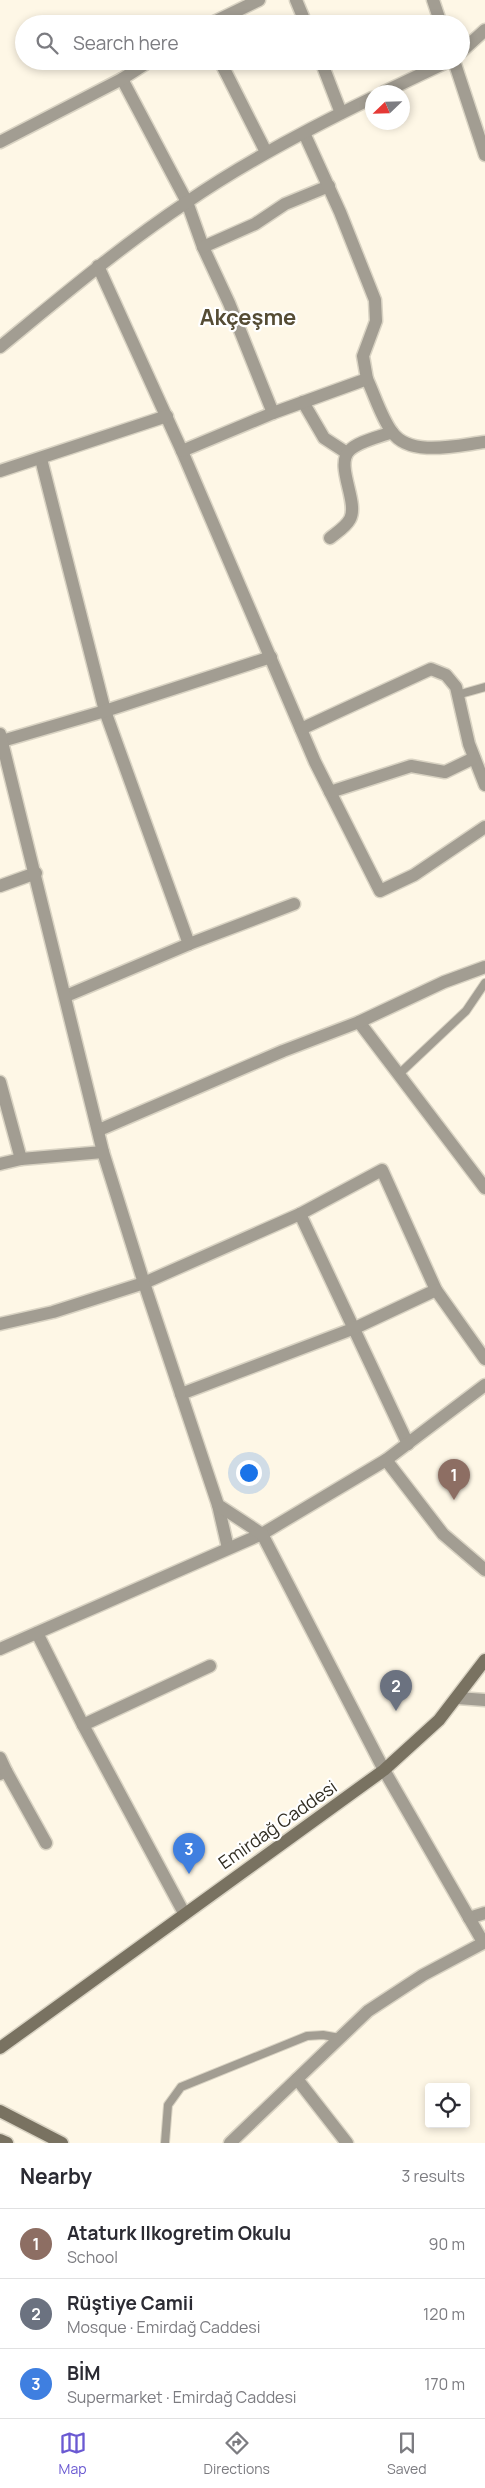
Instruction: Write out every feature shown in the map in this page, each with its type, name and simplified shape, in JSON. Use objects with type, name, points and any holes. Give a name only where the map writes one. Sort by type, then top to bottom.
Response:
[{"type":"main road","name":"Emirdağ Caddesi","points":[[22,2032],[384,1770],[439,1720],[458,1698],[485,1660]]},
{"type":"main road","points":[[0,2042],[22,2032]]},
{"type":"main road","points":[[0,2048],[22,2032]]},
{"type":"main road","points":[[0,2111],[62,2143]]},
{"type":"main road","points":[[0,2140],[7,2143]]},
{"type":"street","points":[[228,15],[259,0]]},
{"type":"street","points":[[296,0],[302,15]]},
{"type":"street","points":[[433,0],[438,15]]},
{"type":"street","points":[[470,44],[485,30]]},
{"type":"street","points":[[0,142],[122,80],[137,70]]},
{"type":"street","points":[[225,70],[266,152]]},
{"type":"street","points":[[324,70],[341,114]]},
{"type":"street","points":[[399,85],[430,70]]},
{"type":"street","points":[[457,70],[485,155]]},
{"type":"street","points":[[122,80],[187,202],[203,247],[229,303],[273,413]]},
{"type":"street","points":[[0,347],[98,266],[187,202],[266,152],[365,102]]},
{"type":"street","points":[[304,133],[329,186],[375,300],[376,321],[363,356],[367,379],[392,432],[400,440],[419,447],[485,442]]},
{"type":"street","points":[[203,247],[255,224],[284,204],[329,186]]},
{"type":"street","points":[[98,266],[167,416],[301,729],[330,792],[380,891],[414,875],[485,827]]},
{"type":"street","points":[[182,451],[273,413],[367,379]]},
{"type":"street","points":[[303,402],[324,438],[347,453]]},
{"type":"street","points":[[0,471],[167,416]]},
{"type":"street","points":[[330,538],[349,521],[352,513],[345,464],[347,453],[353,447],[392,432]]},
{"type":"street","points":[[41,459],[105,711],[189,944]]},
{"type":"street","points":[[228,1548],[218,1505],[144,1283],[103,1152],[36,873],[1,738],[105,711],[271,657]]},
{"type":"street","points":[[301,729],[431,669],[446,675],[452,680],[474,758],[485,785]]},
{"type":"street","points":[[330,792],[411,766],[445,772],[474,758]]},
{"type":"street","points":[[0,886],[36,873]]},
{"type":"street","points":[[66,996],[189,944],[294,904]]},
{"type":"street","points":[[99,1130],[283,1051],[359,1022],[444,982],[485,967]]},
{"type":"street","points":[[359,1022],[485,1188]]},
{"type":"street","points":[[0,1082],[22,1159]]},
{"type":"street","points":[[0,1164],[22,1159],[103,1152]]},
{"type":"street","points":[[0,1324],[53,1312],[144,1283],[300,1214],[382,1170],[436,1290],[485,1359]]},
{"type":"street","points":[[300,1214],[408,1444]]},
{"type":"street","points":[[181,1394],[355,1328],[436,1290]]},
{"type":"street","points":[[0,1649],[262,1534],[386,1460],[485,1385]]},
{"type":"street","points":[[386,1460],[443,1534],[485,1570]]},
{"type":"street","points":[[218,1505],[262,1534],[384,1770],[484,1942],[423,1975],[376,2006],[230,2143]]},
{"type":"street","points":[[37,1633],[83,1725],[184,1913]]},
{"type":"street","points":[[83,1725],[210,1666]]},
{"type":"street","points":[[458,1698],[485,1700]]},
{"type":"street","points":[[0,1758],[3,1772],[46,1843]]},
{"type":"street","points":[[469,1918],[485,1914]]},
{"type":"street","points":[[297,2079],[346,2143]]},
{"type":"lane","points":[[457,695],[485,687]]},
{"type":"lane","points":[[398,1075],[466,1011],[479,996],[485,983]]},
{"type":"lane","points":[[165,2143],[168,2105],[181,2087],[307,2036],[323,2035],[340,2038]]},
{"type":"place","name":"Ataturk Ilkogretim Okulu","points":[[454,1500]]},
{"type":"place","name":"Rüştiye Camii","points":[[396,1711]]},
{"type":"place","name":"BİM","points":[[189,1874]]},
{"type":"district","name":"Akçeşme","points":[[248,317]]}]
